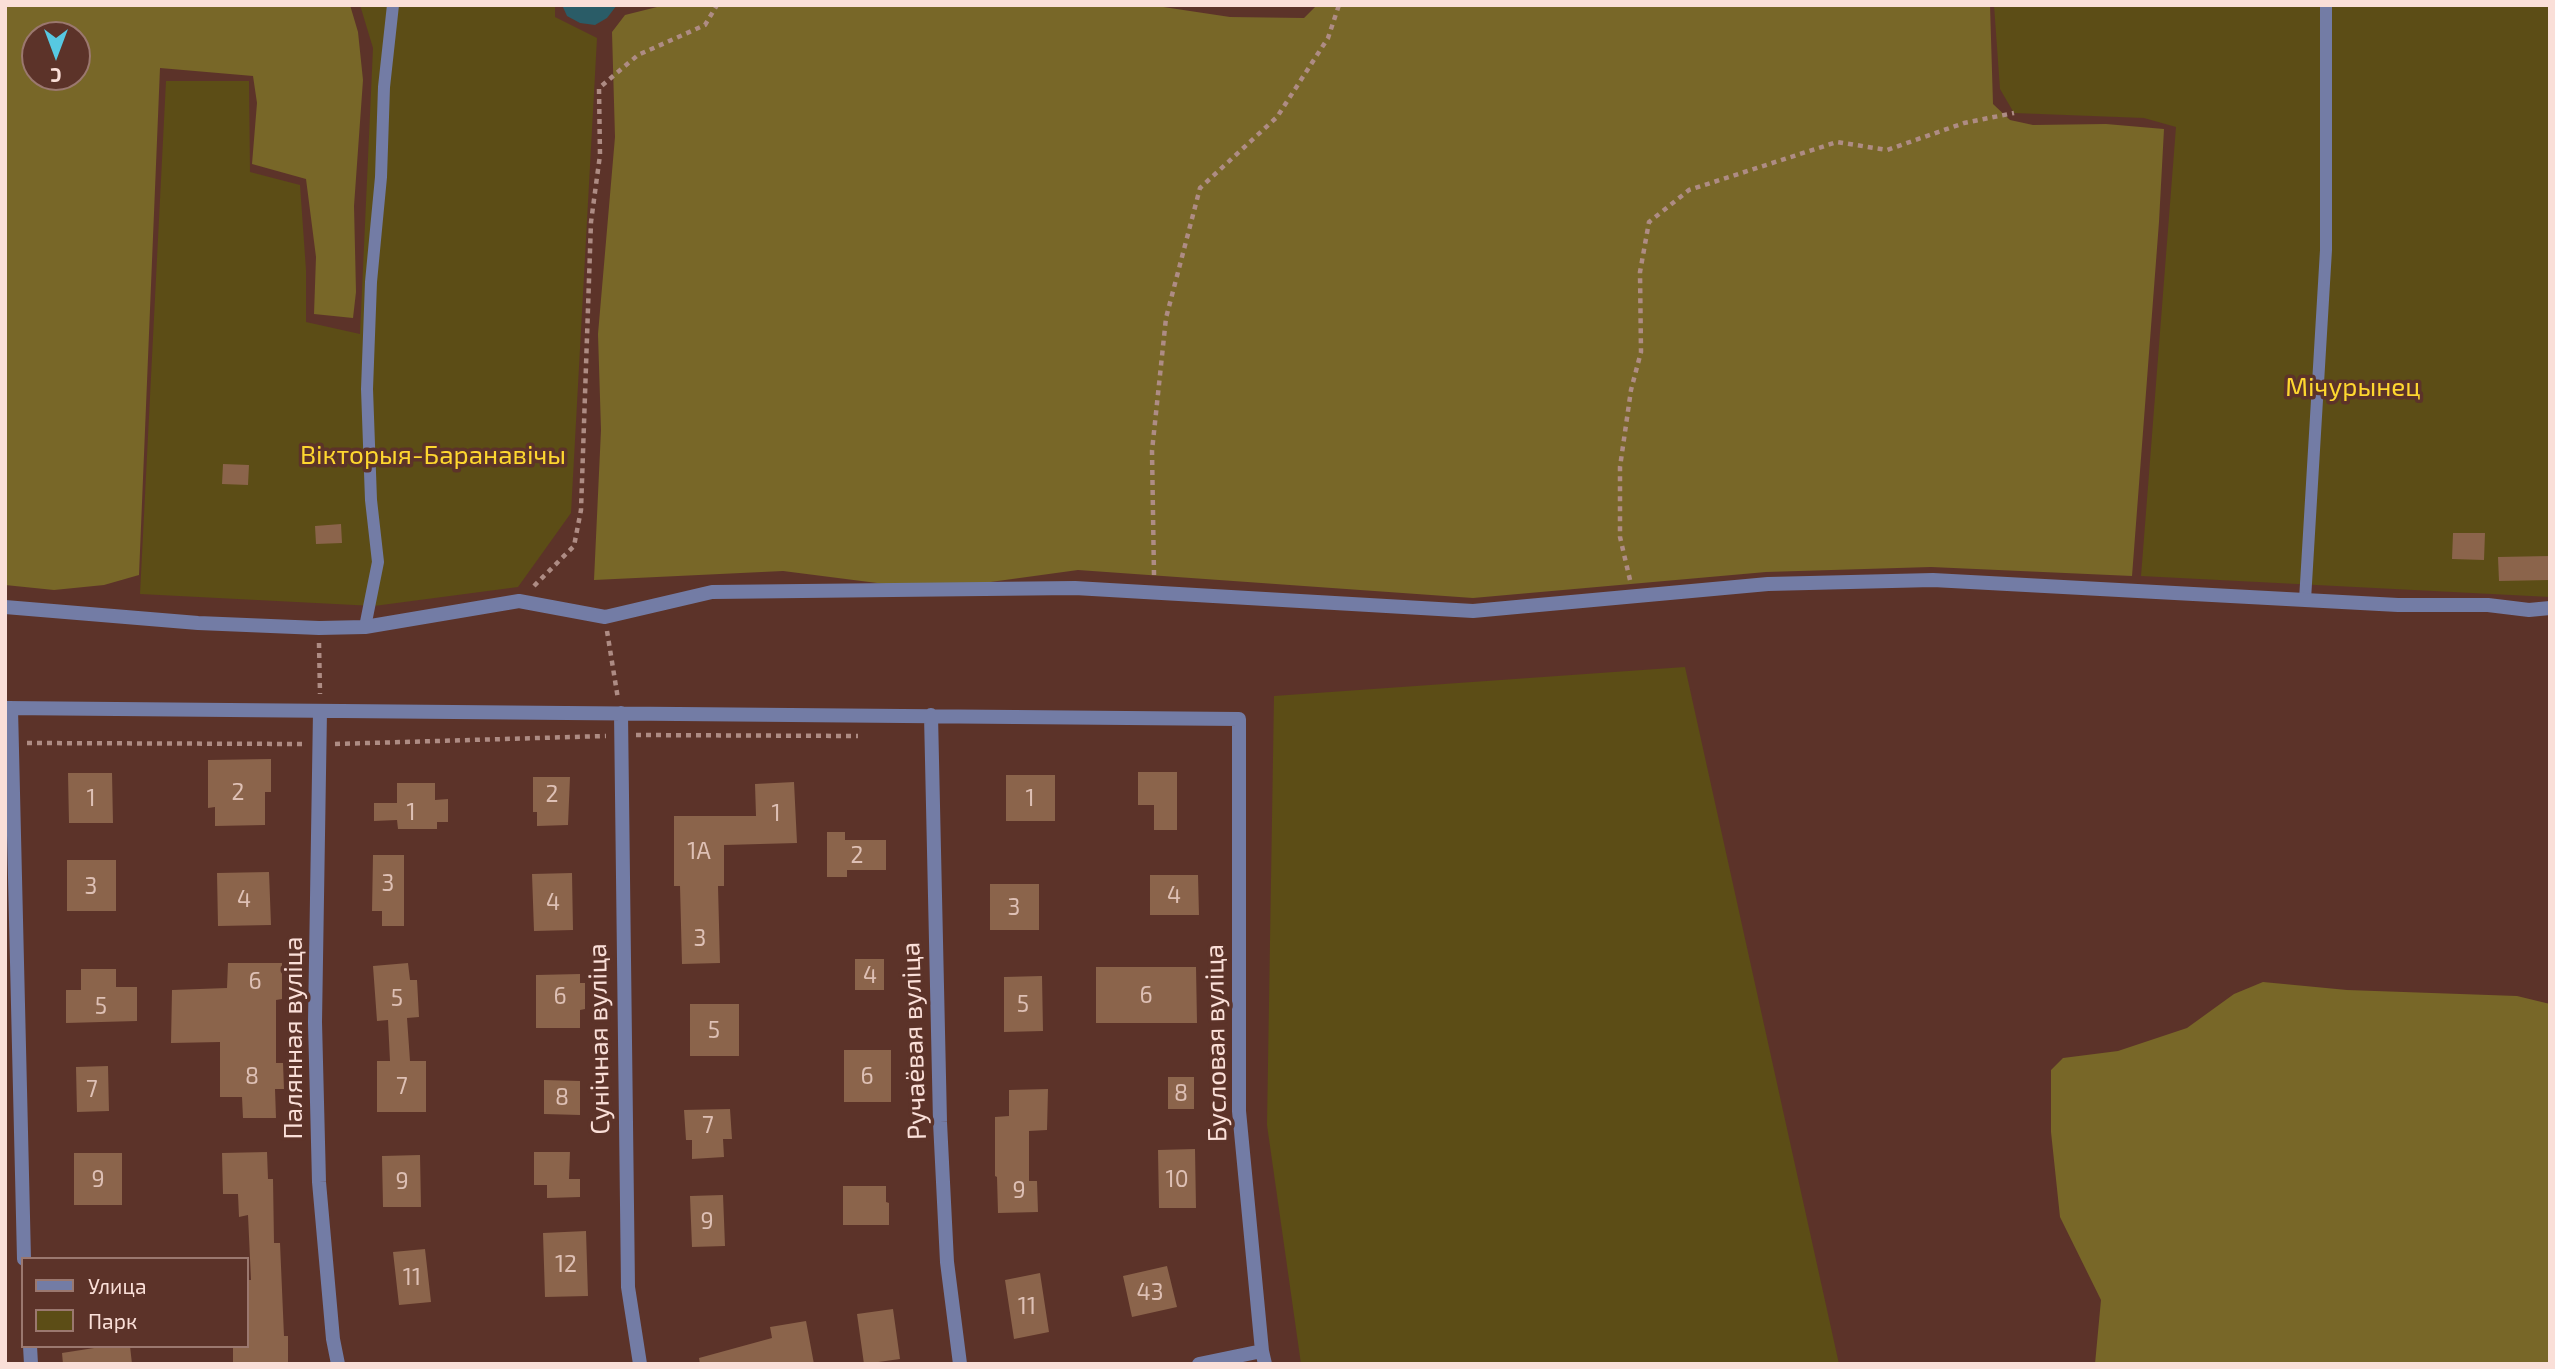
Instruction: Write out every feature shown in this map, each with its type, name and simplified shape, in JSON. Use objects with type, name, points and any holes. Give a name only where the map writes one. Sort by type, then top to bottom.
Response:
[{"type":"street","points":[[5,607],[198,623],[319,628],[365,627],[519,601],[605,617],[712,592],[1075,588],[1474,611],[1768,584],[1933,580],[2398,605],[2488,605],[2529,611],[2550,608]]},
{"type":"street","points":[[24,1257],[12,743],[8,708],[931,715]]},
{"type":"street","name":"Палянная вуліца","points":[[320,711],[315,1022],[319,1182],[333,1339],[338,1364]]},
{"type":"street","name":"Сунічная вуліца","points":[[621,713],[628,1287],[640,1364]]},
{"type":"street","name":"Бусловая вуліца","points":[[931,715],[1239,719],[1239,1111],[1263,1357]]},
{"type":"street","name":"Ручаёвая вуліца","points":[[931,715],[940,1122],[947,1262],[960,1364]]},
{"type":"street","points":[[1199,1364],[1263,1357]]},
{"type":"lane","points":[[365,627],[378,562],[371,500],[367,389],[384,88],[393,5]]},
{"type":"lane","points":[[2305,600],[2326,250],[2326,5]]},
{"type":"path","points":[[519,601],[574,546],[581,510],[591,222],[600,155],[598,88],[638,55],[705,25],[717,5]]},
{"type":"path","points":[[1155,592],[1152,451],[1164,331],[1200,188],[1277,117],[1328,38],[1339,5]]},
{"type":"path","points":[[1634,598],[1620,537],[1620,467],[1631,390],[1641,352],[1640,272],[1649,222],[1689,190],[1837,142],[1887,150],[1964,123],[2014,113]]},
{"type":"path","points":[[605,617],[621,713]]},
{"type":"path","points":[[319,628],[320,711]]},
{"type":"path","points":[[12,743],[320,744],[621,735],[864,736]]},
{"type":"green space","name":"Вікторыя-Баранавічы","points":[[360,5],[555,5],[555,17],[597,38],[571,513],[518,587],[374,606],[140,594],[166,81],[249,81],[250,172],[300,185],[306,270],[306,322],[360,334],[373,48]]},
{"type":"green space","name":"Мічурынец","points":[[1994,5],[2550,5],[2550,597],[2141,576],[2176,127],[2144,118],[2014,113],[2000,89]]},
{"type":"green space","points":[[1685,667],[1839,1364],[1301,1364],[1267,1125],[1274,696]]},
{"type":"shaded area","points":[[5,5],[350,5],[358,32],[363,80],[354,206],[356,292],[353,318],[314,314],[316,257],[306,179],[252,164],[257,103],[253,76],[160,68],[139,575],[104,585],[54,590],[5,585]]},
{"type":"shaded area","points":[[665,5],[1150,5],[1230,17],[1304,18],[1317,5],[1990,5],[1993,104],[2010,120],[2033,125],[2106,124],[2164,129],[2132,576],[1931,567],[1766,572],[1473,598],[1078,570],[932,590],[783,571],[594,580],[601,430],[598,334],[615,137],[612,32],[625,15]]},
{"type":"shaded area","points":[[2263,982],[2347,990],[2517,996],[2550,1004],[2550,1364],[2095,1364],[2101,1300],[2060,1217],[2051,1132],[2051,1070],[2063,1058],[2118,1051],[2187,1028],[2234,994]]},
{"type":"water","points":[[562,5],[617,5],[607,18],[595,25],[580,23],[567,16]]},
{"type":"building","points":[[223,464],[249,465],[248,485],[222,484]]},
{"type":"building","points":[[341,524],[342,543],[316,544],[315,526]]},
{"type":"building","points":[[2453,533],[2485,533],[2484,560],[2452,559]]},
{"type":"building","points":[[2550,556],[2550,580],[2499,581],[2498,557]]},
{"type":"building","points":[[271,759],[271,792],[265,792],[265,825],[215,826],[215,807],[208,808],[208,760]]},
{"type":"building","points":[[1138,772],[1177,772],[1177,830],[1154,830],[1154,805],[1138,805]]},
{"type":"building","points":[[68,773],[112,773],[113,823],[69,823]]},
{"type":"building","points":[[1006,775],[1055,775],[1055,821],[1006,821]]},
{"type":"building","points":[[533,777],[570,777],[568,825],[537,826],[537,812],[533,812]]},
{"type":"building","points":[[794,782],[797,843],[724,845],[724,886],[718,886],[720,963],[682,964],[680,886],[674,886],[674,816],[756,816],[755,784]]},
{"type":"building","points":[[397,783],[435,783],[435,800],[448,799],[448,822],[437,822],[437,829],[398,829],[397,820],[374,821],[374,803],[397,803]]},
{"type":"building","points":[[827,832],[845,832],[845,840],[886,840],[886,870],[847,870],[847,877],[827,877]]},
{"type":"building","points":[[373,855],[404,855],[404,926],[382,926],[382,911],[372,911]]},
{"type":"building","points":[[67,860],[116,860],[116,911],[67,911]]},
{"type":"building","points":[[269,872],[271,925],[218,926],[217,873]]},
{"type":"building","points":[[572,873],[573,930],[534,931],[532,874]]},
{"type":"building","points":[[1150,875],[1198,875],[1199,915],[1150,915]]},
{"type":"building","points":[[990,884],[1039,884],[1039,930],[990,930]]},
{"type":"building","points":[[855,959],[884,959],[884,990],[855,990]]},
{"type":"building","points":[[228,963],[282,963],[282,999],[276,1000],[276,1063],[283,1063],[284,1089],[275,1089],[276,1118],[243,1118],[242,1097],[220,1097],[220,1042],[171,1043],[172,990],[227,988]]},
{"type":"building","points":[[408,963],[410,980],[417,980],[419,1017],[407,1018],[410,1061],[426,1061],[426,1112],[377,1112],[377,1061],[390,1061],[388,1020],[377,1021],[373,966]]},
{"type":"building","points":[[1096,967],[1196,967],[1197,1023],[1096,1023]]},
{"type":"building","points":[[81,969],[116,969],[116,987],[137,987],[137,1021],[66,1023],[66,990],[81,990]]},
{"type":"building","points":[[580,974],[580,983],[585,983],[585,1009],[580,1010],[580,1028],[536,1028],[536,975]]},
{"type":"building","points":[[1042,976],[1043,1031],[1004,1032],[1004,977]]},
{"type":"building","points":[[690,1004],[739,1004],[739,1056],[690,1056]]},
{"type":"building","points":[[844,1050],[891,1050],[891,1102],[844,1102]]},
{"type":"building","points":[[108,1066],[109,1111],[77,1112],[76,1067]]},
{"type":"building","points":[[1168,1077],[1194,1077],[1194,1109],[1168,1109]]},
{"type":"building","points":[[544,1080],[580,1081],[580,1115],[544,1114]]},
{"type":"building","points":[[1048,1089],[1047,1130],[1029,1131],[1029,1181],[1037,1181],[1038,1212],[998,1213],[995,1117],[1009,1116],[1009,1090]]},
{"type":"building","points":[[730,1109],[732,1139],[723,1139],[724,1157],[692,1159],[692,1140],[686,1140],[684,1110]]},
{"type":"building","points":[[1195,1149],[1196,1208],[1159,1208],[1158,1150]]},
{"type":"building","points":[[267,1152],[268,1179],[273,1179],[274,1243],[280,1243],[284,1336],[288,1336],[288,1364],[233,1364],[233,1348],[248,1348],[248,1280],[251,1280],[248,1215],[239,1217],[238,1194],[223,1194],[222,1153]]},
{"type":"building","points":[[534,1152],[570,1152],[569,1179],[580,1179],[580,1197],[547,1198],[547,1185],[534,1185]]},
{"type":"building","points":[[74,1153],[122,1153],[122,1205],[74,1205]]},
{"type":"building","points":[[420,1155],[421,1207],[383,1207],[382,1156]]},
{"type":"building","points":[[843,1186],[886,1186],[889,1225],[843,1225]]},
{"type":"building","points":[[723,1195],[725,1246],[692,1247],[690,1196]]},
{"type":"building","points":[[586,1231],[588,1296],[545,1297],[543,1233]]},
{"type":"building","points":[[425,1249],[431,1302],[399,1305],[393,1252]]},
{"type":"building","points":[[1167,1266],[1177,1307],[1132,1317],[1123,1276]]},
{"type":"building","points":[[1040,1273],[1049,1332],[1014,1339],[1005,1280]]},
{"type":"building","points":[[893,1309],[900,1359],[864,1364],[857,1314]]},
{"type":"building","points":[[806,1321],[814,1364],[700,1364],[699,1358],[772,1338],[770,1327]]},
{"type":"building","points":[[94,1348],[130,1348],[132,1364],[63,1364],[62,1353]]}]
